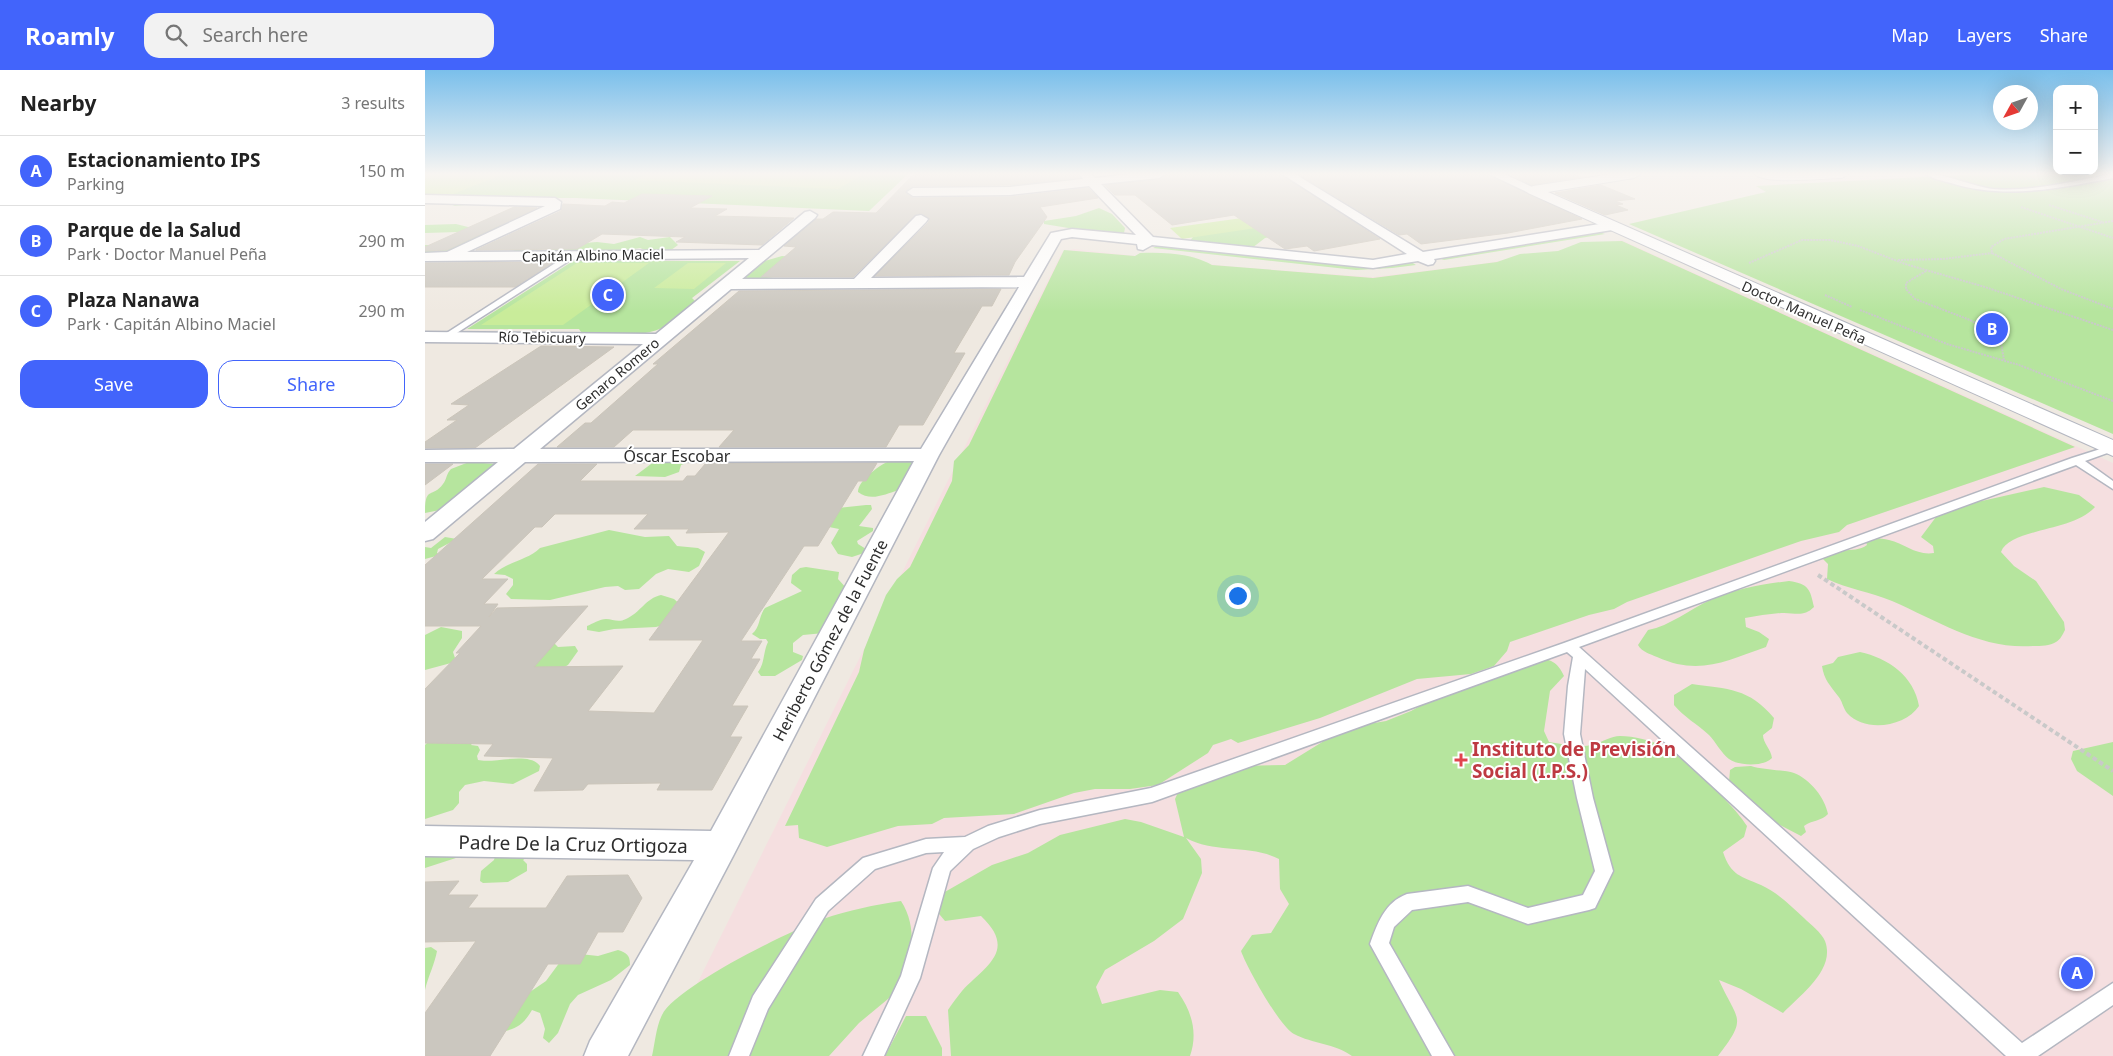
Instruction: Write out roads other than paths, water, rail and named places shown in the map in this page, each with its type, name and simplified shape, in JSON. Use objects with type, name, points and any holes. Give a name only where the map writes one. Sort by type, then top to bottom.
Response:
[{"type":"street","points":[[425,267],[525,220]]},
{"type":"street","name":"Genaro Romero","points":[[425,534],[803,220]]},
{"type":"street","points":[[858,283],[919,220]]},
{"type":"street","points":[[1129,220],[1149,241]]},
{"type":"street","points":[[1362,220],[1428,261]]},
{"type":"street","name":"Doctor Manuel Peña","points":[[1599,220],[2112,448]]},
{"type":"street","points":[[1059,237],[1137,251],[1347,272],[1377,272],[1428,261],[1621,230]]},
{"type":"street","points":[[1059,237],[1149,241],[1357,264],[1428,261]]},
{"type":"street","name":"Heriberto Gómez de la Fuente","points":[[605,1056],[721,846],[928,455],[1029,282],[1059,237]]},
{"type":"street","points":[[1137,251],[1149,241]]},
{"type":"street","name":"Capitán Albino Maciel","points":[[425,257],[762,254]]},
{"type":"street","points":[[727,284],[1029,282]]},
{"type":"street","name":"Río Tebicuary","points":[[425,337],[659,339]]},
{"type":"street","name":"Óscar Escobar","points":[[425,456],[928,455]]},
{"type":"street","name":"Padre De la Cruz Ortigoza","points":[[425,841],[721,846]]},
{"type":"lane","points":[[446,336],[574,255]]},
{"type":"lane","points":[[873,1056],[909,978],[942,868],[950,858],[967,844],[993,831],[1040,817],[1153,795],[1575,651],[1798,562],[2112,448]]},
{"type":"lane","points":[[2076,460],[2113,486]]},
{"type":"lane","points":[[1575,651],[2021,1056],[2113,993]]},
{"type":"lane","points":[[1444,1056],[1379,944],[1387,922],[1407,902],[1468,894],[1528,916],[1589,902],[1605,871],[1585,798],[1572,734],[1575,651]]},
{"type":"lane","points":[[739,1056],[760,1003],[822,905],[869,863],[926,846],[967,844]]},
{"type":"place","name":"Plaza Nanawa","points":[[608,295]]},
{"type":"place","name":"Parque de la Salud","points":[[1992,329]]},
{"type":"place","name":"Instituto de Previsión Social (I.P.S.)","points":[[1461,760]]},
{"type":"place","name":"Estacionamiento IPS","points":[[2077,973]]}]
